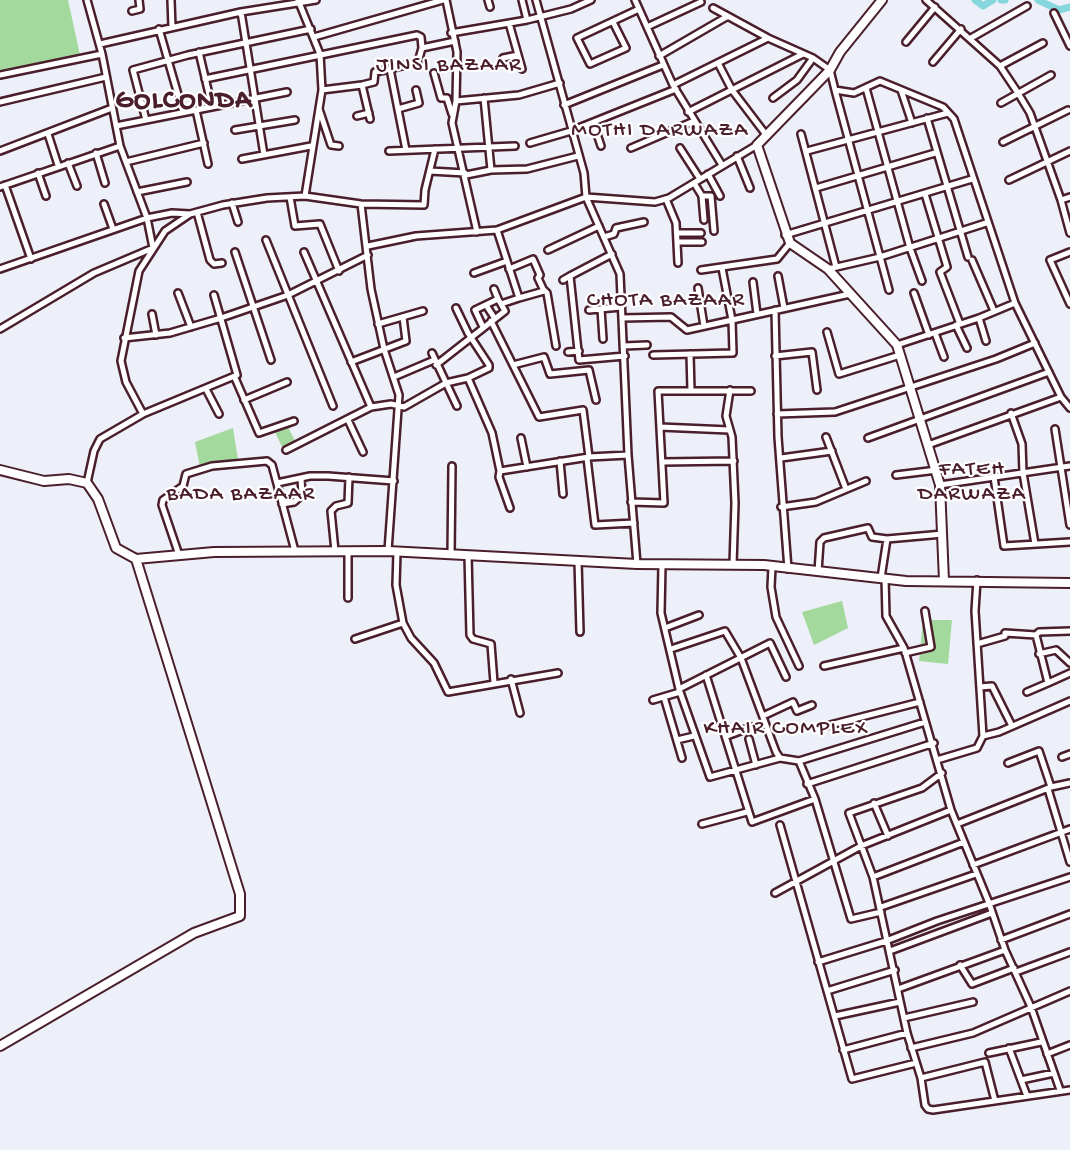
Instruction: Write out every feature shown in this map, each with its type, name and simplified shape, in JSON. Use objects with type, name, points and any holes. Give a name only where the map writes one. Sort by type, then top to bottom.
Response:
[{"type":"street","points":[[87,0],[102,54],[120,146],[147,218],[153,248]]},
{"type":"street","points":[[132,11],[140,9],[139,0]]},
{"type":"street","points":[[171,0],[172,27]]},
{"type":"street","points":[[99,44],[241,12],[316,0]]},
{"type":"street","points":[[314,37],[444,0],[451,33],[458,52],[456,101],[452,123],[477,232]]},
{"type":"street","points":[[488,0],[490,7]]},
{"type":"street","points":[[522,0],[527,20]]},
{"type":"street","points":[[536,0],[560,83],[586,197],[620,273],[628,455],[637,564]]},
{"type":"street","points":[[451,33],[527,20],[572,9],[591,0]]},
{"type":"street","points":[[368,246],[416,236],[497,230],[586,197],[655,202],[666,199],[757,145],[767,136],[830,70],[840,52],[882,0]]},
{"type":"street","points":[[926,0],[1000,66],[1018,93],[1047,161],[1070,233]]},
{"type":"street","points":[[299,2],[320,54],[322,90],[311,146],[305,196]]},
{"type":"street","points":[[647,27],[701,2]]},
{"type":"street","points":[[613,22],[626,48],[590,64],[578,38],[613,22],[638,3],[674,87],[722,165]]},
{"type":"street","points":[[971,38],[1027,6]]},
{"type":"street","points":[[906,42],[934,7]]},
{"type":"street","points":[[713,8],[768,38],[813,58],[830,70],[889,290]]},
{"type":"street","points":[[241,12],[264,155]]},
{"type":"street","points":[[1054,13],[1070,46]]},
{"type":"street","points":[[659,56],[729,15]]},
{"type":"street","points":[[508,23],[522,69]]},
{"type":"street","points":[[1063,30],[1070,26]]},
{"type":"street","points":[[146,120],[133,70],[199,52],[310,29]]},
{"type":"street","points":[[933,62],[961,29]]},
{"type":"street","points":[[159,30],[183,112]]},
{"type":"street","points":[[205,79],[417,35],[421,37],[422,48],[418,62],[375,72],[374,82],[322,90]]},
{"type":"street","points":[[530,143],[571,131],[674,87],[768,38]]},
{"type":"street","points":[[422,48],[454,41]]},
{"type":"street","points":[[1000,66],[1042,43]]},
{"type":"street","points":[[199,52],[212,107]]},
{"type":"street","points":[[0,75],[102,54]]},
{"type":"street","points":[[688,112],[803,54]]},
{"type":"street","points":[[503,58],[518,55]]},
{"type":"street","points":[[773,98],[797,80],[813,58]]},
{"type":"street","points":[[718,63],[732,90],[767,136]]},
{"type":"street","points":[[564,105],[663,65]]},
{"type":"street","points":[[390,69],[406,150]]},
{"type":"street","points":[[434,73],[441,98],[447,97],[453,116]]},
{"type":"street","points":[[1001,103],[1051,75]]},
{"type":"street","points":[[0,102],[106,77]]},
{"type":"street","points":[[835,90],[854,93],[880,81],[943,107],[954,119],[986,223],[1014,303],[1061,397],[1070,408]]},
{"type":"street","points":[[456,101],[519,95],[560,83]]},
{"type":"street","points":[[357,116],[370,116],[363,85]]},
{"type":"street","points":[[866,88],[910,248],[922,281]]},
{"type":"street","points":[[398,109],[419,103],[416,90]]},
{"type":"street","points":[[901,90],[912,123]]},
{"type":"street","points":[[116,126],[287,92]]},
{"type":"street","points":[[484,98],[491,170]]},
{"type":"street","points":[[0,151],[112,108]]},
{"type":"street","points":[[319,108],[331,145],[339,146]]},
{"type":"street","points":[[196,110],[208,164]]},
{"type":"street","points":[[1003,142],[1068,110]]},
{"type":"street","points":[[807,151],[948,113]]},
{"type":"street","points":[[927,118],[935,153],[960,232],[994,311]]},
{"type":"street","points":[[235,130],[295,120]]},
{"type":"street","points":[[631,148],[694,121]]},
{"type":"street","points":[[593,122],[601,146]]},
{"type":"street","points":[[48,134],[58,165]]},
{"type":"street","points":[[801,134],[825,223],[832,268]]},
{"type":"street","points":[[126,162],[204,143]]},
{"type":"street","points":[[757,145],[765,163],[785,235],[790,243],[832,268],[850,294],[897,345],[940,485],[944,581]]},
{"type":"street","points":[[31,259],[3,186],[58,165],[120,146]]},
{"type":"street","points":[[242,159],[311,146]]},
{"type":"street","points":[[389,152],[515,146]]},
{"type":"street","points":[[680,148],[697,181],[702,196],[704,220]]},
{"type":"street","points":[[143,414],[126,382],[121,361],[139,271],[165,231],[190,214],[197,212],[232,203],[290,196],[361,204],[424,205],[435,149]]},
{"type":"street","points":[[1009,180],[1070,151]]},
{"type":"street","points":[[96,153],[105,183]]},
{"type":"street","points":[[816,188],[935,153]]},
{"type":"street","points":[[429,171],[465,174],[491,170],[527,169],[578,156]]},
{"type":"street","points":[[737,156],[750,188]]},
{"type":"street","points":[[68,163],[77,186]]},
{"type":"street","points":[[38,173],[46,196]]},
{"type":"street","points":[[708,174],[720,196]]},
{"type":"street","points":[[785,235],[972,179]]},
{"type":"street","points":[[137,192],[187,182]]},
{"type":"street","points":[[925,194],[936,238],[947,267],[940,272],[967,348]]},
{"type":"street","points":[[290,196],[295,226],[320,224],[339,271]]},
{"type":"street","points":[[702,196],[711,196],[714,231]]},
{"type":"street","points":[[1061,200],[1070,197]]},
{"type":"street","points":[[666,199],[676,223],[678,263]]},
{"type":"street","points":[[232,203],[238,222]]},
{"type":"street","points":[[104,204],[113,229]]},
{"type":"street","points":[[361,204],[378,324],[394,376],[399,405],[392,551],[403,623],[411,638],[434,663],[448,692],[558,672]]},
{"type":"street","points":[[197,212],[209,258],[214,264],[222,263]]},
{"type":"street","points":[[0,268],[147,218],[172,213],[190,214]]},
{"type":"street","points":[[604,237],[614,234],[616,228],[644,222]]},
{"type":"street","points":[[832,268],[880,257],[986,223]]},
{"type":"street","points":[[548,250],[599,225]]},
{"type":"street","points":[[497,230],[519,298]]},
{"type":"street","points":[[676,233],[701,233]]},
{"type":"street","points":[[266,240],[333,406]]},
{"type":"street","points":[[677,242],[702,242]]},
{"type":"street","points":[[701,270],[777,259],[790,243]]},
{"type":"street","points":[[0,329],[94,273],[153,248]]},
{"type":"street","points":[[235,252],[271,360]]},
{"type":"street","points":[[304,252],[371,407]]},
{"type":"street","points":[[1070,252],[1050,260],[1070,304]]},
{"type":"street","points":[[562,280],[612,254]]},
{"type":"street","points":[[124,338],[156,335],[190,327],[254,307],[288,295],[368,255]]},
{"type":"street","points":[[510,269],[533,259],[547,293],[556,346]]},
{"type":"street","points":[[474,273],[507,261]]},
{"type":"street","points":[[653,354],[732,353],[732,320],[722,268]]},
{"type":"street","points":[[570,276],[579,360],[625,356]]},
{"type":"street","points":[[778,276],[784,308]]},
{"type":"street","points":[[753,282],[757,314]]},
{"type":"street","points":[[698,288],[705,326]]},
{"type":"street","points":[[394,376],[450,357],[472,336],[505,311],[494,289]]},
{"type":"street","points":[[483,327],[475,310],[544,290]]},
{"type":"street","points":[[178,293],[190,327]]},
{"type":"street","points":[[914,293],[944,357]]},
{"type":"street","points":[[622,318],[671,317],[687,330],[850,294]]},
{"type":"street","points":[[214,295],[238,371],[235,378],[262,434],[294,421]]},
{"type":"street","points":[[897,345],[979,318],[1014,303]]},
{"type":"street","points":[[486,305],[539,417],[583,410],[595,525],[634,523]]},
{"type":"street","points":[[589,310],[621,307]]},
{"type":"street","points":[[286,450],[371,407],[399,405],[404,407],[446,383],[468,378],[489,368],[456,308]]},
{"type":"street","points":[[601,309],[603,339]]},
{"type":"street","points":[[775,310],[781,507],[788,569]]},
{"type":"street","points":[[378,324],[423,311]]},
{"type":"street","points":[[152,314],[156,335]]},
{"type":"street","points":[[351,362],[406,341],[403,317]]},
{"type":"street","points":[[979,318],[986,341]]},
{"type":"street","points":[[827,332],[839,374],[900,355]]},
{"type":"street","points":[[777,414],[835,412],[996,359],[1035,343]]},
{"type":"street","points":[[624,346],[647,345]]},
{"type":"street","points":[[568,352],[579,351]]},
{"type":"street","points":[[775,356],[812,352],[817,390]]},
{"type":"street","points":[[432,353],[457,406]]},
{"type":"street","points":[[690,354],[691,391]]},
{"type":"street","points":[[513,365],[544,357],[550,374],[589,370],[596,399]]},
{"type":"street","points":[[868,438],[920,421],[1049,372]]},
{"type":"street","points":[[87,483],[94,451],[100,438],[143,414],[235,378]]},
{"type":"street","points":[[468,378],[492,433],[500,471],[499,477],[510,508]]},
{"type":"street","points":[[244,400],[287,382]]},
{"type":"street","points":[[206,389],[219,414]]},
{"type":"street","points":[[730,390],[726,416],[732,437],[734,461],[733,565]]},
{"type":"street","points":[[631,502],[664,503],[658,391],[751,391]]},
{"type":"street","points":[[928,445],[1011,413],[1061,397]]},
{"type":"street","points":[[1011,413],[1022,444],[1023,473],[1035,544]]},
{"type":"street","points":[[348,420],[363,453]]},
{"type":"street","points":[[660,428],[729,430]]},
{"type":"street","points":[[1055,429],[1070,525]]},
{"type":"street","points":[[826,437],[846,489]]},
{"type":"street","points":[[521,438],[527,466]]},
{"type":"street","points":[[780,458],[832,451]]},
{"type":"street","points":[[500,471],[588,458],[628,455]]},
{"type":"street","points":[[179,555],[162,505],[163,500],[183,486],[181,484],[186,474],[212,466],[267,461],[272,465],[295,551]]},
{"type":"street","points":[[662,462],[734,461]]},
{"type":"street","points":[[560,462],[563,494]]},
{"type":"street","points":[[451,555],[452,466]]},
{"type":"street","points":[[940,485],[1070,466]]},
{"type":"street","points":[[0,470],[44,481],[69,479],[87,483],[98,499],[116,548],[136,559],[179,555],[295,551],[392,551],[637,564],[772,567],[883,578],[944,581],[1070,583]]},
{"type":"street","points":[[896,475],[937,470]]},
{"type":"street","points":[[277,483],[328,476],[394,482]]},
{"type":"street","points":[[335,551],[331,511],[336,506],[348,503],[349,477]]},
{"type":"street","points":[[994,477],[1004,546],[1070,542]]},
{"type":"street","points":[[282,504],[297,500],[303,495],[301,478]]},
{"type":"street","points":[[781,507],[816,501],[866,481]]},
{"type":"street","points":[[818,572],[822,538],[868,528],[872,537],[887,539],[942,534]]},
{"type":"street","points":[[887,539],[883,578],[886,616],[904,650],[925,722],[934,743],[951,810],[989,903],[1005,950],[1031,1008],[1041,1042],[1060,1090]]},
{"type":"street","points":[[348,551],[348,597]]},
{"type":"street","points":[[468,555],[470,635],[473,639],[491,644],[494,683]]},
{"type":"street","points":[[0,1046],[194,933],[240,916],[240,894],[136,559]]},
{"type":"street","points":[[578,561],[580,632]]},
{"type":"street","points":[[662,564],[661,613],[680,691],[709,777],[780,758],[799,761],[925,722]]},
{"type":"street","points":[[772,567],[771,587],[776,617],[799,666]]},
{"type":"street","points":[[937,760],[977,748],[983,736],[979,713],[980,687],[975,611],[977,580]]},
{"type":"street","points":[[824,666],[904,650],[932,647],[925,611]]},
{"type":"street","points":[[665,628],[699,615]]},
{"type":"street","points":[[355,639],[403,623]]},
{"type":"street","points":[[671,649],[725,631],[741,658],[780,758]]},
{"type":"street","points":[[977,644],[1005,636],[1005,633],[1036,635],[1039,632],[1070,631]]},
{"type":"street","points":[[1036,635],[1048,683]]},
{"type":"street","points":[[653,700],[680,691],[706,675],[770,643],[786,677]]},
{"type":"street","points":[[1039,654],[1056,650],[1070,663]]},
{"type":"street","points":[[1027,692],[1070,673]]},
{"type":"street","points":[[706,675],[738,770],[747,812],[752,822],[815,799]]},
{"type":"street","points":[[511,679],[520,713]]},
{"type":"street","points":[[980,687],[992,686],[1012,726]]},
{"type":"street","points":[[664,697],[682,758]]},
{"type":"street","points":[[983,736],[1012,726],[1070,700]]},
{"type":"street","points":[[763,716],[793,702],[797,711],[812,705]]},
{"type":"street","points":[[826,726],[920,702]]},
{"type":"street","points":[[727,736],[751,727]]},
{"type":"street","points":[[677,740],[694,736]]},
{"type":"street","points":[[749,739],[756,765]]},
{"type":"street","points":[[807,784],[934,743]]},
{"type":"street","points":[[1008,763],[1039,751],[1070,862]]},
{"type":"street","points":[[1062,757],[1070,754]]},
{"type":"street","points":[[799,761],[815,799],[851,919],[976,874]]},
{"type":"street","points":[[942,773],[922,788],[849,813],[873,877],[907,1033],[921,1078],[925,1105],[928,1109],[1070,1090]]},
{"type":"street","points":[[957,824],[1049,788],[1070,783]]},
{"type":"street","points":[[874,803],[888,836]]},
{"type":"street","points":[[775,893],[834,863],[861,846],[951,810]]},
{"type":"street","points":[[702,824],[747,812]]},
{"type":"street","points":[[780,825],[852,1079],[916,1063]]},
{"type":"street","points":[[973,865],[1070,829]]},
{"type":"street","points":[[873,877],[964,842]]},
{"type":"street","points":[[818,962],[886,941],[989,903],[1070,877]]},
{"type":"street","points":[[890,951],[992,913]]},
{"type":"street","points":[[1001,940],[1070,914]]},
{"type":"street","points":[[898,989],[1005,950]]},
{"type":"street","points":[[960,965],[972,984],[1070,952]]},
{"type":"street","points":[[827,991],[895,970]]},
{"type":"street","points":[[911,1048],[973,1033],[1070,991]]},
{"type":"street","points":[[835,1016],[900,1002]]},
{"type":"street","points":[[904,1018],[973,1002]]},
{"type":"street","points":[[843,1050],[907,1033]]},
{"type":"street","points":[[989,1053],[1041,1042]]},
{"type":"street","points":[[1047,1054],[1070,1045]]},
{"type":"street","points":[[1009,1048],[1027,1096]]},
{"type":"street","points":[[921,1078],[985,1062],[995,1101]]},
{"type":"street","points":[[1021,1080],[1054,1073]]},
{"type":"green space","points":[[0,0],[68,0],[80,55],[0,72]]},
{"type":"green space","points":[[288,427],[295,441],[282,447],[275,432]]},
{"type":"green space","points":[[233,428],[238,460],[200,467],[195,442]]},
{"type":"green space","points":[[842,601],[848,628],[814,645],[802,612]]},
{"type":"green space","points":[[923,620],[952,620],[948,664],[919,661]]},
{"type":"waterway","points":[[975,0],[983,6],[993,0]]},
{"type":"waterway","points":[[1038,0],[1059,10],[1070,7]]},
{"type":"district","name":"JINSI BAZAAR","points":[[449,67]]},
{"type":"district","name":"GOLCONDA","points":[[184,103]]},
{"type":"district","name":"MOTHI DARWAZA","points":[[660,132]]},
{"type":"district","name":"CHOTA BAZAAR","points":[[666,302]]},
{"type":"district","name":"FATEH DARWAZA","points":[[972,484]]},
{"type":"district","name":"BADA BAZAAR","points":[[241,496]]},
{"type":"district","name":"KHAIR COMPLEX","points":[[786,730]]}]
